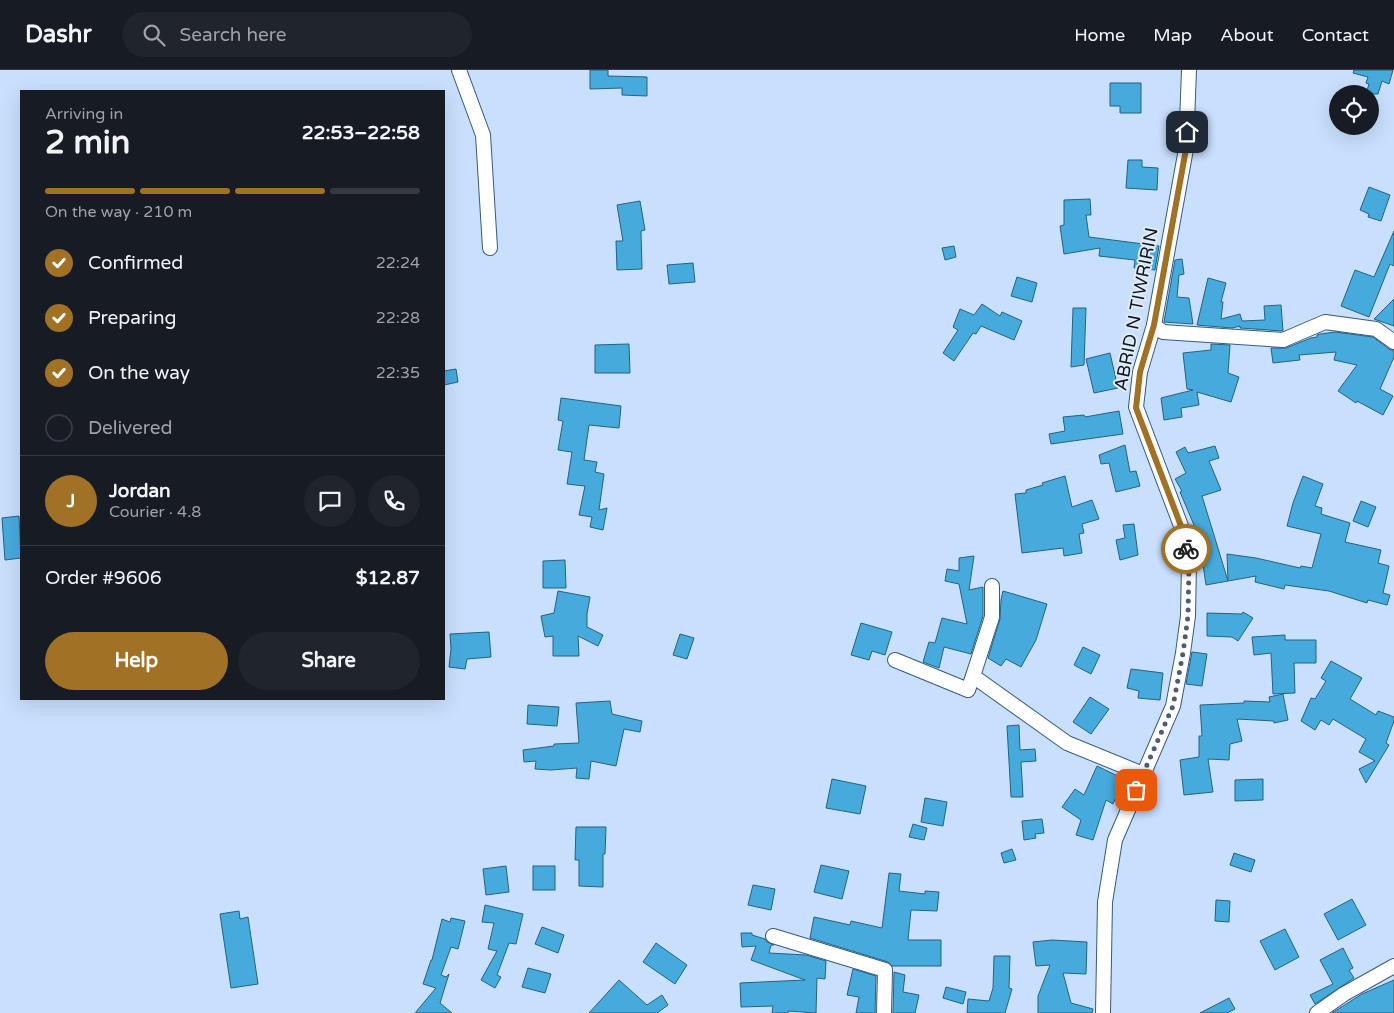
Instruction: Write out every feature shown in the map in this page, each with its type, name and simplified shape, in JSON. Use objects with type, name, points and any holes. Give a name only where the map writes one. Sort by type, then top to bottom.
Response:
[{"type":"street","points":[[459,70],[483,135],[490,248]]},
{"type":"street","name":"ABRID N TIWRIRIN","points":[[1107,1011],[1105,902],[1115,840],[1173,706],[1188,616],[1189,563],[1181,526],[1136,408],[1140,372],[1154,325],[1186,149],[1189,70]]},
{"type":"street","points":[[1154,325],[1163,332],[1283,340],[1325,322],[1376,329],[1394,342]]},
{"type":"street","points":[[894,660],[968,690],[992,618],[992,586]]},
{"type":"street","points":[[974,676],[1067,743],[1143,774]]},
{"type":"street","points":[[772,936],[885,970],[884,1013]]},
{"type":"street","points":[[1320,1012],[1344,994],[1394,966]]},
{"type":"building","points":[[590,70],[608,70],[608,76],[647,77],[647,96],[622,95],[622,88],[590,89]]},
{"type":"building","points":[[1354,70],[1393,70],[1389,84],[1382,81],[1379,91],[1379,85],[1369,85],[1366,83],[1368,77],[1353,73]]},
{"type":"building","points":[[1110,83],[1141,83],[1141,113],[1120,113],[1120,106],[1110,106]]},
{"type":"building","points":[[1128,160],[1142,160],[1142,167],[1158,168],[1157,190],[1126,188]]},
{"type":"building","points":[[1369,187],[1390,195],[1381,221],[1368,217],[1369,214],[1360,210]]},
{"type":"building","points":[[1090,199],[1091,215],[1086,215],[1089,237],[1159,246],[1155,270],[1134,268],[1135,260],[1099,256],[1100,248],[1064,254],[1060,226],[1064,225],[1064,200]]},
{"type":"building","points":[[640,201],[645,230],[641,231],[642,269],[617,270],[616,241],[623,241],[617,205]]},
{"type":"building","points":[[1394,231],[1394,266],[1390,264],[1369,317],[1341,306],[1355,270],[1374,277]]},
{"type":"building","points":[[954,246],[956,257],[945,260],[942,248]]},
{"type":"building","points":[[1182,259],[1184,274],[1179,275],[1177,297],[1189,298],[1193,324],[1164,322],[1175,260]]},
{"type":"building","points":[[693,263],[695,282],[669,284],[667,265]]},
{"type":"building","points":[[1017,277],[1037,283],[1032,302],[1011,296]]},
{"type":"building","points":[[1208,278],[1226,283],[1221,302],[1223,302],[1221,319],[1240,314],[1242,321],[1265,320],[1264,306],[1281,305],[1283,331],[1240,328],[1240,326],[1232,328],[1197,325]]},
{"type":"building","points":[[1394,299],[1394,326],[1374,319]]},
{"type":"building","points":[[982,304],[1000,316],[1002,312],[1022,321],[1014,340],[981,326],[976,334],[973,333],[954,361],[943,353],[958,330],[953,327],[960,309],[974,315]]},
{"type":"building","points":[[1073,308],[1086,308],[1084,365],[1071,367]]},
{"type":"building","points":[[1335,332],[1373,337],[1394,351],[1394,357],[1380,389],[1393,396],[1383,415],[1357,401],[1356,403],[1338,391],[1357,365],[1334,360],[1336,352],[1299,355],[1300,360],[1273,363],[1271,348],[1286,348],[1317,337],[1320,334]]},
{"type":"building","points":[[629,344],[630,373],[595,373],[595,345]]},
{"type":"building","points":[[1211,344],[1230,345],[1228,373],[1239,377],[1231,402],[1197,392],[1199,405],[1181,408],[1182,417],[1164,420],[1161,398],[1193,390],[1187,389],[1183,353],[1211,350]]},
{"type":"building","points":[[1110,353],[1118,388],[1094,393],[1086,359]]},
{"type":"building","points":[[456,369],[458,382],[445,385],[445,371]]},
{"type":"building","points":[[561,398],[621,406],[619,428],[589,425],[584,460],[597,462],[595,472],[604,474],[599,510],[607,508],[603,530],[590,527],[592,517],[579,515],[585,486],[567,484],[572,452],[558,450],[563,421],[558,420]]},
{"type":"building","points":[[1119,411],[1123,434],[1051,444],[1049,434],[1065,431],[1063,417],[1084,415],[1085,417]]},
{"type":"building","points":[[1125,445],[1130,472],[1136,471],[1140,486],[1116,492],[1109,463],[1101,464],[1099,455]]},
{"type":"building","points":[[1215,446],[1219,458],[1209,461],[1221,490],[1202,496],[1228,581],[1206,585],[1201,551],[1199,552],[1191,526],[1194,525],[1180,492],[1182,491],[1175,479],[1186,473],[1176,452],[1185,447],[1188,453]]},
{"type":"building","points":[[1065,476],[1072,507],[1092,500],[1099,519],[1082,524],[1084,533],[1079,534],[1082,553],[1064,556],[1063,548],[1022,553],[1015,494],[1026,493],[1026,490],[1043,485],[1042,483]]},
{"type":"building","points":[[1303,476],[1323,484],[1315,506],[1322,508],[1321,514],[1350,523],[1345,542],[1381,550],[1378,563],[1389,566],[1383,593],[1390,595],[1387,605],[1368,600],[1367,603],[1329,591],[1285,585],[1284,589],[1255,582],[1256,576],[1228,581],[1227,554],[1256,558],[1300,568],[1301,566],[1312,568],[1321,534],[1287,526]]},
{"type":"building","points":[[1361,501],[1376,507],[1368,527],[1353,521]]},
{"type":"building","points":[[19,516],[20,558],[5,560],[2,518]]},
{"type":"building","points":[[1134,524],[1138,555],[1120,560],[1116,540],[1125,538],[1123,525]]},
{"type":"building","points":[[974,556],[969,590],[983,587],[983,616],[971,654],[944,647],[939,668],[923,662],[929,642],[935,643],[942,618],[967,624],[959,584],[945,581],[947,569],[959,571],[959,558]]},
{"type":"building","points":[[565,560],[566,588],[543,588],[543,561]]},
{"type":"building","points":[[558,591],[590,597],[587,627],[603,635],[598,646],[578,636],[579,656],[553,656],[553,636],[545,637],[541,616],[554,613]]},
{"type":"building","points":[[1003,591],[1047,604],[1036,640],[1021,667],[1006,659],[1001,666],[988,658],[1000,619]]},
{"type":"building","points":[[1243,612],[1253,618],[1238,641],[1232,637],[1207,636],[1207,613],[1242,614]]},
{"type":"building","points":[[861,623],[892,632],[885,655],[872,651],[869,660],[851,655]]},
{"type":"building","points":[[489,632],[491,657],[467,659],[465,669],[449,667],[450,634]]},
{"type":"building","points":[[680,634],[694,638],[687,659],[673,655]]},
{"type":"building","points":[[1285,635],[1285,640],[1316,640],[1316,663],[1294,663],[1295,693],[1273,694],[1271,653],[1254,655],[1252,637]]},
{"type":"building","points":[[1083,647],[1100,655],[1091,674],[1074,665]]},
{"type":"building","points":[[1192,652],[1207,654],[1202,686],[1186,684]]},
{"type":"building","points":[[1331,661],[1362,678],[1350,699],[1376,715],[1378,711],[1394,717],[1386,743],[1389,745],[1366,783],[1359,769],[1375,761],[1359,752],[1366,739],[1333,719],[1329,725],[1321,720],[1315,730],[1301,721],[1311,698],[1315,699],[1326,681],[1321,678]]},
{"type":"building","points":[[1131,669],[1163,673],[1160,700],[1138,698],[1139,691],[1127,688]]},
{"type":"building","points":[[1283,694],[1288,720],[1274,723],[1274,721],[1237,719],[1242,741],[1230,744],[1229,760],[1208,759],[1213,792],[1184,795],[1180,760],[1199,757],[1199,736],[1202,736],[1200,705],[1244,703],[1244,701],[1270,702],[1269,697]]},
{"type":"building","points":[[1090,697],[1109,709],[1091,734],[1073,722]]},
{"type":"building","points":[[610,701],[612,714],[642,721],[640,732],[624,729],[616,766],[591,761],[589,779],[576,778],[577,768],[535,769],[536,761],[524,762],[523,750],[554,746],[554,744],[579,743],[576,703]]},
{"type":"building","points":[[528,705],[559,707],[557,726],[527,724]]},
{"type":"building","points":[[1019,725],[1020,750],[1035,749],[1036,761],[1021,762],[1023,797],[1011,797],[1007,726]]},
{"type":"building","points":[[1097,766],[1124,779],[1113,804],[1106,800],[1093,840],[1076,835],[1081,820],[1062,807],[1075,789],[1084,795]]},
{"type":"building","points":[[832,779],[866,786],[860,814],[826,808]]},
{"type":"building","points":[[1263,779],[1263,800],[1235,801],[1235,780]]},
{"type":"building","points":[[925,798],[947,802],[943,826],[921,822]]},
{"type":"building","points":[[1042,819],[1044,833],[1035,834],[1036,838],[1024,840],[1022,821]]},
{"type":"building","points":[[913,824],[927,828],[924,840],[909,837]]},
{"type":"building","points":[[576,827],[606,827],[605,854],[603,854],[603,887],[579,886],[579,860],[575,860]]},
{"type":"building","points":[[1012,849],[1016,860],[1004,863],[1001,853]]},
{"type":"building","points":[[1234,853],[1255,860],[1251,872],[1230,865]]},
{"type":"building","points":[[821,865],[849,871],[842,899],[814,892]]},
{"type":"building","points":[[506,866],[509,892],[486,895],[483,869]]},
{"type":"building","points":[[533,866],[555,866],[555,890],[533,890]]},
{"type":"building","points":[[889,873],[901,874],[899,891],[925,894],[925,891],[939,892],[937,911],[911,910],[908,940],[941,940],[941,966],[892,966],[888,962],[810,938],[814,917],[850,925],[851,921],[882,928]]},
{"type":"building","points":[[753,885],[775,889],[771,910],[748,905]]},
{"type":"building","points":[[1352,899],[1366,925],[1338,940],[1324,914]]},
{"type":"building","points":[[1216,900],[1230,901],[1229,922],[1215,921]]},
{"type":"building","points":[[485,905],[523,914],[516,944],[509,943],[497,975],[501,977],[495,988],[481,980],[497,951],[488,949],[494,923],[482,922]]},
{"type":"building","points":[[239,911],[240,919],[248,917],[258,984],[231,988],[220,914]]},
{"type":"building","points":[[451,918],[465,921],[458,949],[451,947],[441,975],[446,977],[449,974],[440,1003],[452,1013],[415,1013],[436,988],[423,984],[432,960],[442,919],[450,922]]},
{"type":"building","points":[[542,927],[564,935],[558,953],[535,944]]},
{"type":"building","points":[[1285,929],[1299,957],[1275,970],[1260,941]]},
{"type":"building","points":[[741,933],[752,933],[752,935],[765,939],[774,945],[771,945],[769,953],[806,955],[826,961],[825,979],[817,978],[816,1013],[788,1011],[788,1013],[772,1013],[773,1006],[741,1007],[740,983],[805,980],[751,960],[756,946],[742,947]]},
{"type":"building","points":[[1052,940],[1087,942],[1086,974],[1063,973],[1071,1003],[1093,1009],[1092,1013],[1038,1013],[1038,996],[1050,965],[1036,966],[1033,942]]},
{"type":"building","points":[[656,943],[687,965],[675,984],[643,962]]},
{"type":"building","points":[[1343,948],[1353,968],[1349,970],[1354,978],[1315,1004],[1310,995],[1333,984],[1320,960]]},
{"type":"building","points":[[994,956],[1010,956],[1009,988],[1012,989],[1005,1013],[967,1013],[968,999],[989,1001],[993,988]]},
{"type":"building","points":[[528,968],[551,974],[545,993],[522,987]]},
{"type":"building","points":[[853,969],[876,976],[875,1013],[856,1013],[859,997],[847,995]]},
{"type":"building","points":[[894,972],[905,975],[903,992],[919,995],[915,1013],[893,1013]]},
{"type":"building","points":[[619,980],[647,1005],[662,995],[668,1005],[657,1013],[589,1013]]},
{"type":"building","points":[[1394,980],[1394,1013],[1332,1013],[1362,994]]},
{"type":"building","points":[[946,987],[966,992],[963,1004],[943,998]]},
{"type":"building","points":[[1229,998],[1235,1009],[1227,1013],[1200,1013]]},
{"type":"way so far","points":[[1136,790],[1173,706],[1188,616],[1189,563],[1186,549]]},
{"type":"route","points":[[1186,549],[1181,526],[1136,408],[1140,372],[1154,325],[1186,149],[1187,132]]}]
